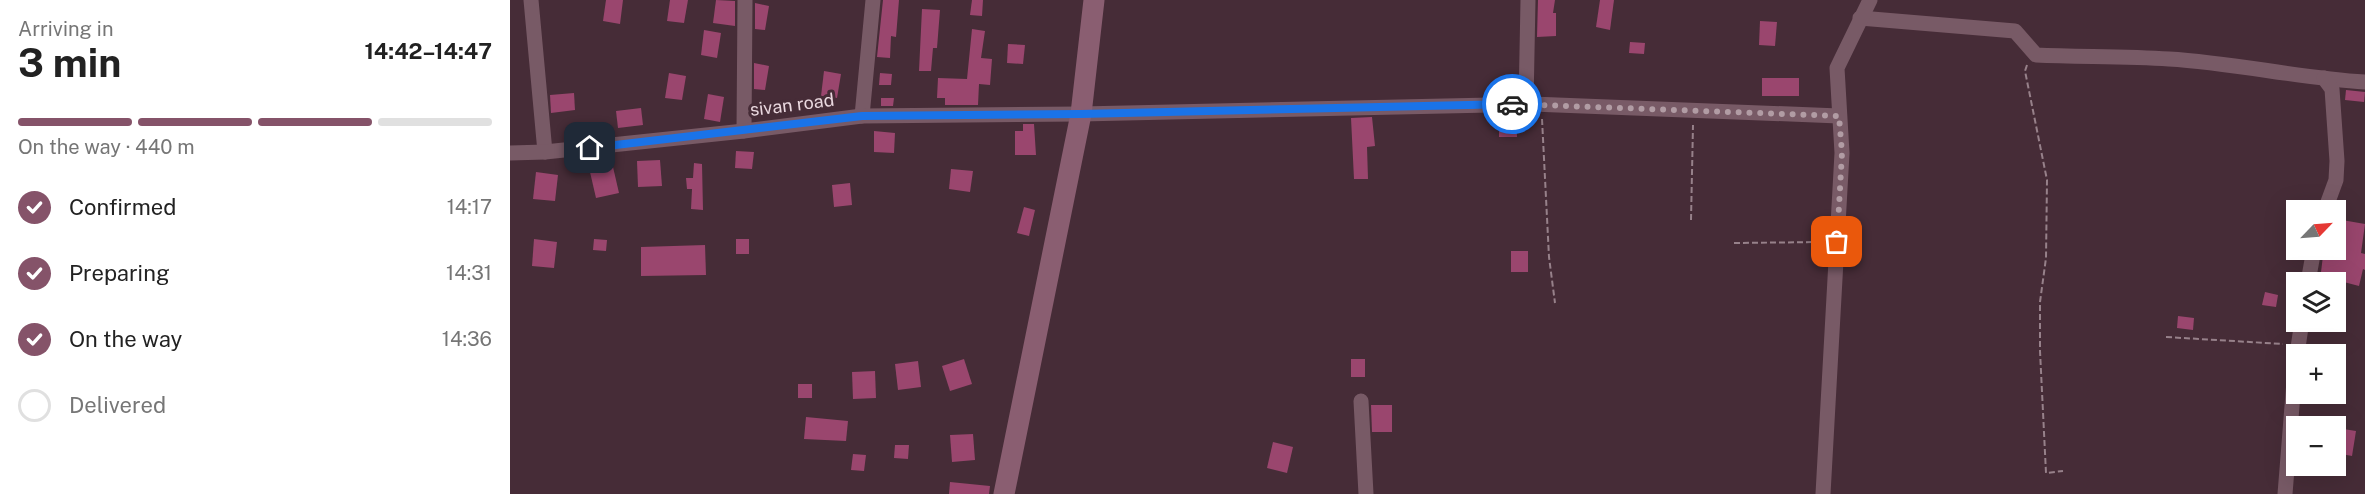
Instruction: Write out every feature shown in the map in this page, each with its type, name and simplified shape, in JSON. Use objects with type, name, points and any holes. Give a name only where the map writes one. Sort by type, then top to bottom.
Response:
[{"type":"street","points":[[531,0],[545,152]]},
{"type":"street","points":[[744,131],[745,0]]},
{"type":"street","points":[[862,116],[873,0]]},
{"type":"street","points":[[1004,494],[1081,114],[1094,0]]},
{"type":"street","points":[[1528,0],[1534,104]]},
{"type":"street","points":[[1823,494],[1842,153],[1837,68],[1870,0]]},
{"type":"street","points":[[1860,18],[2015,31],[2036,55],[2178,59],[2365,82]]},
{"type":"street","points":[[2324,78],[2332,89],[2337,161],[2336,180],[2329,200]]},
{"type":"street","name":"sivan road","points":[[510,153],[545,152],[862,116],[1081,114],[1534,104],[1839,116]]},
{"type":"street","points":[[1361,400],[1366,494]]},
{"type":"street","points":[[2285,494],[2293,404]]},
{"type":"path","points":[[2032,51],[2025,71],[2047,180],[2046,258],[2040,302],[2046,472],[2063,471]]},
{"type":"path","points":[[1534,104],[1555,303]]},
{"type":"path","points":[[1691,220],[1693,110]]},
{"type":"path","points":[[1734,243],[1837,242]]},
{"type":"path","points":[[2166,337],[2286,351]]},
{"type":"building","points":[[606,0],[623,0],[620,24],[603,21]]},
{"type":"building","points":[[670,0],[688,0],[684,23],[667,21]]},
{"type":"building","points":[[716,0],[735,1],[735,26],[713,23]]},
{"type":"building","points":[[883,0],[899,0],[896,37],[891,36],[890,58],[877,57]]},
{"type":"building","points":[[972,0],[983,0],[982,16],[970,15]]},
{"type":"building","points":[[1538,0],[1555,0],[1553,13],[1556,13],[1556,36],[1537,37]]},
{"type":"building","points":[[1600,0],[1614,0],[1610,30],[1596,27]]},
{"type":"building","points":[[755,3],[769,6],[765,30],[755,29]]},
{"type":"building","points":[[922,9],[940,10],[937,48],[933,48],[931,71],[919,71]]},
{"type":"building","points":[[1760,21],[1777,22],[1775,46],[1759,45]]},
{"type":"building","points":[[972,29],[985,31],[981,58],[992,59],[990,85],[979,84],[978,105],[945,105],[945,98],[937,98],[938,78],[967,79]]},
{"type":"building","points":[[704,30],[721,33],[717,58],[701,55]]},
{"type":"building","points":[[1630,42],[1645,43],[1644,54],[1629,53]]},
{"type":"building","points":[[1008,44],[1025,45],[1023,64],[1007,63]]},
{"type":"building","points":[[754,63],[769,66],[765,90],[754,89]]},
{"type":"building","points":[[824,71],[841,74],[837,98],[821,96]]},
{"type":"building","points":[[669,73],[686,76],[682,100],[665,98]]},
{"type":"building","points":[[880,73],[892,74],[891,85],[879,85]]},
{"type":"building","points":[[1762,78],[1799,78],[1799,96],[1762,96]]},
{"type":"building","points":[[2346,90],[2365,92],[2364,102],[2345,100]]},
{"type":"building","points":[[574,93],[575,110],[551,113],[550,95]]},
{"type":"building","points":[[708,94],[724,97],[720,122],[704,119]]},
{"type":"building","points":[[881,98],[894,98],[893,106],[881,106]]},
{"type":"building","points":[[641,108],[643,125],[618,128],[616,111]]},
{"type":"building","points":[[1499,115],[1516,115],[1517,137],[1499,137]]},
{"type":"building","points":[[1372,117],[1375,146],[1367,147],[1368,179],[1354,179],[1351,118]]},
{"type":"building","points":[[1023,124],[1034,124],[1036,155],[1015,155],[1015,131],[1023,131]]},
{"type":"building","points":[[874,131],[895,133],[894,153],[874,152]]},
{"type":"building","points":[[736,151],[754,152],[752,169],[735,168]]},
{"type":"building","points":[[660,160],[662,186],[638,187],[637,161]]},
{"type":"building","points":[[694,163],[702,164],[703,210],[691,209],[692,189],[687,189],[686,178],[693,178]]},
{"type":"building","points":[[613,167],[619,193],[596,198],[590,172]]},
{"type":"building","points":[[951,169],[973,171],[970,192],[949,189]]},
{"type":"building","points":[[536,172],[558,175],[555,201],[533,199]]},
{"type":"building","points":[[850,183],[852,205],[834,207],[832,185]]},
{"type":"building","points":[[1024,207],[1035,210],[1029,236],[1017,233]]},
{"type":"building","points":[[2346,221],[2365,224],[2361,253],[2365,254],[2365,270],[2363,269],[2359,286],[2346,283],[2346,272],[2321,272],[2322,260],[2346,260]]},
{"type":"building","points":[[534,239],[557,242],[554,268],[532,266]]},
{"type":"building","points":[[594,239],[607,240],[606,251],[593,250]]},
{"type":"building","points":[[736,239],[749,239],[749,254],[736,254]]},
{"type":"building","points":[[705,245],[706,275],[641,276],[641,247]]},
{"type":"building","points":[[1511,251],[1528,251],[1528,272],[1511,272]]},
{"type":"building","points":[[2265,292],[2278,295],[2276,307],[2262,305]]},
{"type":"building","points":[[2178,316],[2194,318],[2193,330],[2177,328]]},
{"type":"building","points":[[964,359],[972,384],[950,391],[942,366]]},
{"type":"building","points":[[1351,359],[1365,359],[1365,377],[1351,377]]},
{"type":"building","points":[[918,361],[921,387],[898,390],[895,364]]},
{"type":"building","points":[[875,371],[876,398],[853,399],[852,372]]},
{"type":"building","points":[[798,384],[812,384],[812,398],[798,398]]},
{"type":"building","points":[[1371,405],[1392,405],[1392,432],[1372,432]]},
{"type":"building","points":[[806,417],[848,421],[846,441],[804,439]]},
{"type":"building","points":[[2346,429],[2356,431],[2352,456],[2346,455]]},
{"type":"building","points":[[973,434],[975,460],[952,462],[950,435]]},
{"type":"building","points":[[1273,442],[1293,447],[1287,473],[1267,468]]},
{"type":"building","points":[[895,445],[909,445],[908,459],[894,458]]},
{"type":"building","points":[[853,454],[866,455],[864,471],[851,470]]},
{"type":"building","points":[[950,482],[990,486],[989,494],[949,494]]},
{"type":"way so far","points":[[1512,104],[1839,116],[1842,153],[1837,242]]},
{"type":"route","points":[[590,148],[862,116],[1081,114],[1512,104]]}]
